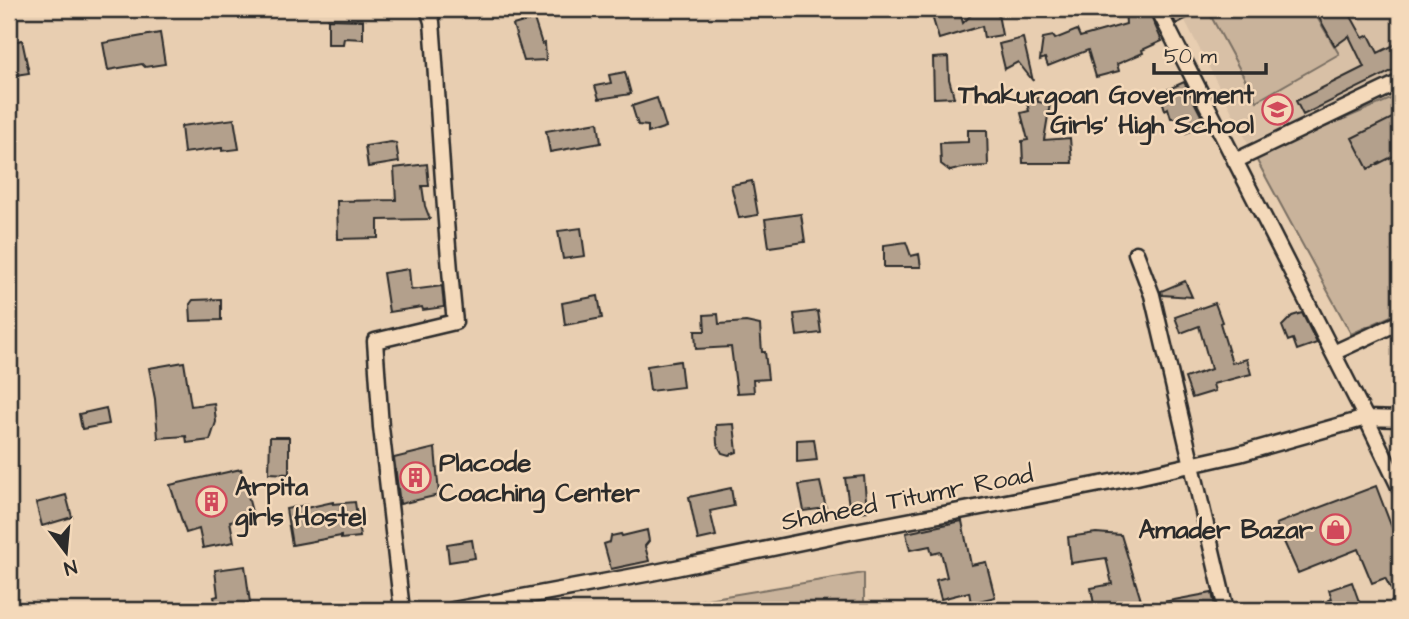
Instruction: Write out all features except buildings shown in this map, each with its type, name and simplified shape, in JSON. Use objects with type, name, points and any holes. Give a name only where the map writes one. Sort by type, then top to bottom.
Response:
[{"type":"street","points":[[402,610],[381,427],[375,341],[455,322],[445,235],[432,22],[428,9]]},
{"type":"street","points":[[1158,9],[1400,489]]},
{"type":"street","points":[[1235,161],[1400,82]]},
{"type":"street","points":[[1136,253],[1153,295],[1226,610]]},
{"type":"street","points":[[1333,353],[1400,322]]},
{"type":"street","name":"Shaheed Titumr Road","points":[[453,610],[651,573],[1239,454],[1366,418],[1400,419]]},
{"type":"shaded area","name":"Thakurgoan Government Girls' High School","points":[[1179,9],[1400,9],[1400,74],[1248,143]]},
{"type":"shaded area","points":[[1207,9],[1312,9],[1339,54],[1257,101]]},
{"type":"shaded area","points":[[1400,95],[1400,312],[1351,334],[1255,157]]},
{"type":"shaded area","points":[[864,573],[864,610],[641,610]]},
{"type":"place","name":"Thakurgoan Government Girls' High School","points":[[1277,109]]},
{"type":"place","name":"Placode Coaching Center","points":[[416,477]]},
{"type":"place","name":"Arpita girls Hostel","points":[[212,501]]},
{"type":"place","name":"Amader Bazar","points":[[1336,529]]}]
